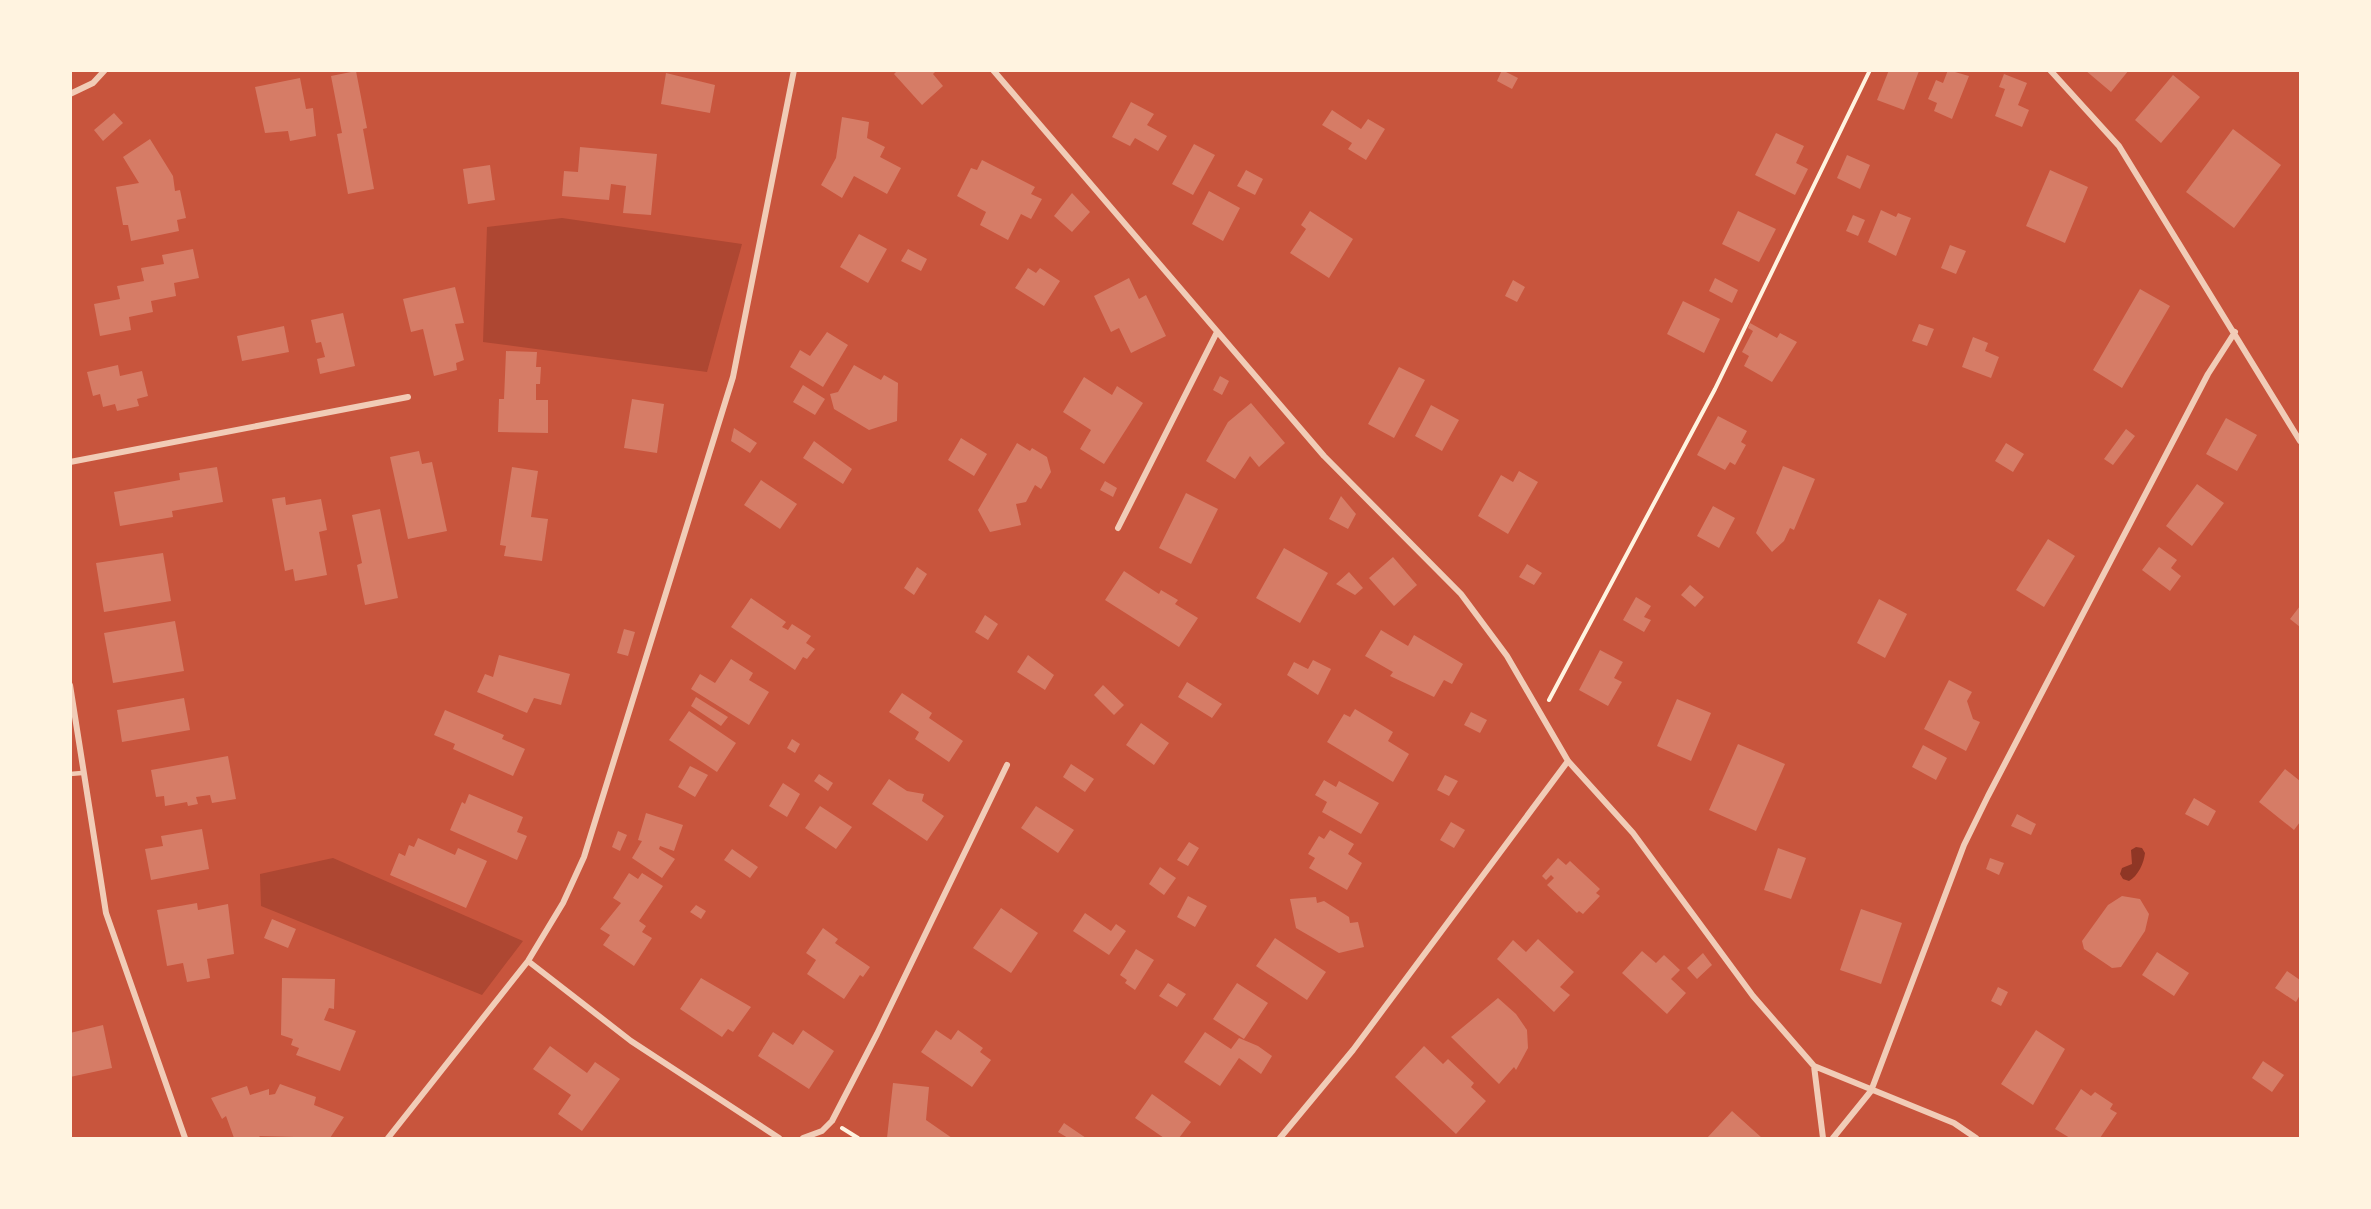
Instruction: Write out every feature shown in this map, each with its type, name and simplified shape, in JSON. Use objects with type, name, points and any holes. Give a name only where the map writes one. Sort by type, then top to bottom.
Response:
[{"type":"street","points":[[70,94],[93,83],[105,70]]},
{"type":"street","points":[[387,1138],[528,960],[563,903],[584,857],[733,377],[794,70]]},
{"type":"street","points":[[993,70],[1324,456],[1461,594],[1507,656],[1568,761],[1633,833],[1753,996],[1814,1066],[1943,1119],[1976,1138]]},
{"type":"street","points":[[2050,70],[2119,146],[2301,441]]},
{"type":"street","points":[[1118,528],[1216,332]]},
{"type":"street","points":[[1833,1138],[1871,1091],[1964,845],[2202,385],[2235,332]]},
{"type":"street","points":[[70,462],[408,397]]},
{"type":"street","points":[[70,685],[82,773],[106,913],[185,1138]]},
{"type":"street","points":[[1280,1138],[1353,1050],[1568,761]]},
{"type":"street","points":[[803,1138],[822,1131],[832,1121],[877,1034],[1007,765]]},
{"type":"street","points":[[528,960],[632,1041],[778,1138]]},
{"type":"street","points":[[1814,1066],[1823,1138]]},
{"type":"lane","points":[[70,774],[82,773]]},
{"type":"path","points":[[1538,711],[1552,697],[1715,389],[1870,70]]},
{"type":"shaded area","points":[[562,218],[742,244],[707,372],[483,342],[487,227]]},
{"type":"shaded area","points":[[2136,847],[2142,848],[2145,853],[2138,873],[2129,881],[2123,879],[2120,874],[2122,868],[2132,864],[2131,850]]},
{"type":"shaded area","points":[[333,858],[523,941],[482,995],[261,906],[260,874]]},
{"type":"building","points":[[898,70],[937,70],[933,74],[943,86],[922,105],[894,74]]},
{"type":"building","points":[[1502,70],[1518,78],[1512,89],[1497,81]]},
{"type":"building","points":[[1889,70],[1919,71],[1904,110],[1877,100]]},
{"type":"building","points":[[1948,70],[1969,76],[1952,119],[1934,111],[1937,103],[1928,99],[1936,80],[1943,83]]},
{"type":"building","points":[[2085,70],[2129,70],[2111,92]]},
{"type":"building","points":[[356,71],[367,128],[363,129],[374,189],[348,194],[337,134],[342,133],[331,76]]},
{"type":"building","points":[[666,73],[715,85],[710,113],[661,104]]},
{"type":"building","points":[[2004,74],[2027,83],[2018,105],[2029,110],[2022,127],[1995,116],[2005,89],[1999,87]]},
{"type":"building","points":[[2173,75],[2200,97],[2161,143],[2135,120]]},
{"type":"building","points":[[300,78],[306,109],[313,108],[316,136],[290,141],[288,131],[265,133],[255,87]]},
{"type":"building","points":[[1131,102],[1154,114],[1147,125],[1167,136],[1158,151],[1135,138],[1130,146],[1112,137]]},
{"type":"building","points":[[1332,110],[1361,129],[1368,119],[1385,129],[1366,160],[1348,149],[1352,143],[1322,125]]},
{"type":"building","points":[[114,113],[123,123],[103,141],[94,130]]},
{"type":"building","points":[[842,117],[869,122],[867,138],[885,147],[880,157],[901,168],[887,194],[854,176],[842,198],[821,185],[836,158]]},
{"type":"building","points":[[2233,129],[2281,165],[2234,228],[2186,192]]},
{"type":"building","points":[[1776,133],[1804,146],[1796,163],[1808,169],[1795,195],[1755,175]]},
{"type":"building","points":[[150,139],[173,176],[175,191],[180,190],[186,218],[177,220],[179,231],[131,241],[128,225],[123,225],[116,187],[139,183],[123,157]]},
{"type":"building","points":[[1194,144],[1215,155],[1193,195],[1172,184]]},
{"type":"building","points":[[580,147],[657,154],[651,215],[623,213],[626,186],[611,184],[609,200],[562,196],[564,171],[578,172]]},
{"type":"building","points":[[1847,155],[1870,165],[1860,189],[1837,178]]},
{"type":"building","points":[[982,160],[1035,187],[1031,194],[1042,199],[1031,219],[1021,214],[1008,240],[980,225],[986,212],[957,196],[971,168],[977,170]]},
{"type":"building","points":[[490,165],[495,200],[468,204],[463,169]]},
{"type":"building","points":[[1246,170],[1263,179],[1255,195],[1237,186]]},
{"type":"building","points":[[2050,170],[2088,187],[2065,243],[2026,226]]},
{"type":"building","points":[[1209,191],[1240,208],[1223,241],[1192,224]]},
{"type":"building","points":[[1072,193],[1090,212],[1072,232],[1054,216]]},
{"type":"building","points":[[1881,210],[1896,217],[1898,213],[1911,218],[1896,256],[1868,242]]},
{"type":"building","points":[[1310,211],[1353,239],[1329,278],[1290,253],[1306,229],[1301,225]]},
{"type":"building","points":[[1738,211],[1776,229],[1759,262],[1722,244]]},
{"type":"building","points":[[1853,215],[1865,220],[1858,236],[1846,231]]},
{"type":"building","points":[[859,234],[887,249],[868,283],[840,267]]},
{"type":"building","points":[[1950,245],[1966,251],[1956,274],[1941,268]]},
{"type":"building","points":[[193,249],[199,278],[174,283],[176,296],[151,301],[153,312],[129,317],[131,330],[100,336],[94,304],[120,299],[117,286],[144,281],[141,268],[164,264],[162,255]]},
{"type":"building","points":[[908,249],[927,259],[921,271],[901,261]]},
{"type":"building","points":[[1028,268],[1036,273],[1040,268],[1060,281],[1044,306],[1015,288]]},
{"type":"building","points":[[1129,278],[1139,299],[1146,295],[1166,336],[1131,353],[1119,328],[1111,332],[1094,296]]},
{"type":"building","points":[[1715,278],[1738,290],[1732,303],[1709,291]]},
{"type":"building","points":[[1513,280],[1525,287],[1517,302],[1505,296]]},
{"type":"building","points":[[455,287],[464,323],[455,324],[464,360],[456,363],[457,370],[434,376],[423,329],[411,332],[403,299]]},
{"type":"building","points":[[2140,289],[2170,306],[2122,388],[2093,370]]},
{"type":"building","points":[[1683,301],[1720,319],[1704,353],[1667,334]]},
{"type":"building","points":[[343,313],[355,366],[320,374],[317,359],[325,357],[321,342],[316,343],[311,320]]},
{"type":"building","points":[[1750,323],[1777,338],[1780,333],[1797,342],[1772,382],[1744,366],[1749,356],[1742,352],[1753,331],[1748,328]]},
{"type":"building","points":[[1919,324],[1934,329],[1927,346],[1912,341]]},
{"type":"building","points":[[284,326],[289,352],[242,361],[237,336]]},
{"type":"building","points":[[827,332],[848,345],[823,387],[790,367],[800,350],[810,356]]},
{"type":"building","points":[[1973,337],[1988,343],[1985,351],[1999,357],[1991,378],[1962,367]]},
{"type":"building","points":[[506,351],[537,352],[536,367],[541,367],[540,384],[536,384],[536,400],[548,400],[548,433],[498,432],[499,399],[504,399]]},
{"type":"building","points":[[118,365],[120,376],[142,371],[148,396],[137,399],[139,406],[117,411],[115,404],[103,407],[100,394],[93,396],[87,372]]},
{"type":"building","points":[[854,365],[881,380],[884,375],[898,383],[897,421],[869,430],[834,409],[830,394],[838,392]]},
{"type":"building","points":[[1399,367],[1425,380],[1394,438],[1368,424]]},
{"type":"building","points":[[1220,376],[1229,381],[1222,395],[1213,390]]},
{"type":"building","points":[[1084,377],[1112,395],[1117,386],[1143,403],[1104,464],[1080,449],[1091,430],[1063,412]]},
{"type":"building","points":[[803,385],[825,399],[815,415],[793,402]]},
{"type":"building","points":[[632,399],[664,404],[657,453],[624,448]]},
{"type":"building","points":[[1251,403],[1285,443],[1259,467],[1250,456],[1235,479],[1206,461],[1228,422]]},
{"type":"building","points":[[1431,405],[1459,420],[1442,451],[1415,436]]},
{"type":"building","points":[[1718,416],[1747,431],[1741,442],[1746,445],[1735,465],[1730,462],[1725,470],[1697,455]]},
{"type":"building","points":[[2226,418],[2257,435],[2237,471],[2206,454]]},
{"type":"building","points":[[734,428],[757,443],[750,453],[731,441]]},
{"type":"building","points":[[2126,429],[2135,436],[2113,465],[2104,459]]},
{"type":"building","points":[[961,438],[987,454],[974,476],[948,460]]},
{"type":"building","points":[[814,441],[852,469],[843,484],[803,458]]},
{"type":"building","points":[[1017,443],[1030,451],[1032,448],[1047,457],[1051,472],[1041,489],[1035,485],[1026,502],[1016,504],[1021,525],[990,532],[978,510]]},
{"type":"building","points":[[2006,443],[2024,454],[2013,472],[1995,461]]},
{"type":"building","points":[[419,451],[422,464],[432,462],[447,531],[408,539],[390,457]]},
{"type":"building","points":[[1783,466],[1815,479],[1794,530],[1790,528],[1784,541],[1772,552],[1756,533]]},
{"type":"building","points":[[217,467],[223,502],[172,511],[173,517],[120,526],[114,492],[180,480],[179,473]]},
{"type":"building","points":[[512,467],[538,471],[531,517],[548,519],[542,561],[504,556],[506,546],[500,545]]},
{"type":"building","points":[[1519,471],[1538,482],[1508,534],[1478,516],[1501,475],[1513,482]]},
{"type":"building","points":[[761,480],[797,504],[780,529],[744,505]]},
{"type":"building","points":[[1105,481],[1117,488],[1113,497],[1100,490]]},
{"type":"building","points":[[2197,484],[2224,503],[2192,546],[2166,526]]},
{"type":"building","points":[[1186,493],[1218,509],[1191,564],[1159,548]]},
{"type":"building","points":[[1341,496],[1356,514],[1348,529],[1329,519]]},
{"type":"building","points":[[285,497],[286,505],[321,499],[327,530],[319,532],[327,575],[295,581],[293,569],[285,571],[272,499]]},
{"type":"building","points":[[1713,506],[1735,518],[1719,548],[1697,536]]},
{"type":"building","points":[[380,509],[398,598],[365,605],[357,565],[362,563],[352,515]]},
{"type":"building","points":[[2048,539],[2075,556],[2044,607],[2016,590]]},
{"type":"building","points":[[2159,547],[2177,560],[2171,568],[2181,576],[2170,591],[2142,570]]},
{"type":"building","points":[[1284,548],[1328,573],[1300,623],[1256,598]]},
{"type":"building","points":[[163,553],[171,601],[104,612],[96,563]]},
{"type":"building","points":[[1393,557],[1417,585],[1394,606],[1369,578]]},
{"type":"building","points":[[1527,564],[1542,573],[1534,585],[1519,577]]},
{"type":"building","points":[[917,567],[927,574],[914,595],[904,588]]},
{"type":"building","points":[[1124,571],[1159,594],[1161,590],[1178,600],[1175,604],[1198,618],[1179,647],[1105,600]]},
{"type":"building","points":[[1349,572],[1363,588],[1355,595],[1336,584]]},
{"type":"building","points":[[1690,585],[1704,597],[1695,607],[1681,595]]},
{"type":"building","points":[[1636,597],[1651,606],[1644,617],[1651,620],[1644,632],[1623,620]]},
{"type":"building","points":[[751,598],[786,622],[782,627],[788,630],[792,624],[811,636],[806,643],[815,649],[807,659],[803,657],[795,670],[731,627]]},
{"type":"building","points":[[1879,599],[1907,614],[1885,658],[1857,643]]},
{"type":"building","points":[[2300,606],[2300,627],[2290,619]]},
{"type":"building","points":[[985,615],[998,624],[988,640],[975,632]]},
{"type":"building","points":[[175,621],[184,671],[113,683],[104,633]]},
{"type":"building","points":[[624,629],[635,632],[628,656],[617,653]]},
{"type":"building","points":[[1381,630],[1408,646],[1414,635],[1463,664],[1452,684],[1444,680],[1434,697],[1390,676],[1393,672],[1365,656]]},
{"type":"building","points":[[1600,650],[1623,662],[1614,678],[1622,682],[1608,706],[1579,690]]},
{"type":"building","points":[[499,655],[570,674],[561,705],[534,698],[527,713],[477,692],[485,674],[493,677]]},
{"type":"building","points":[[1028,655],[1054,675],[1045,690],[1017,672]]},
{"type":"building","points":[[731,659],[753,673],[749,680],[769,692],[749,725],[691,689],[700,674],[715,683]]},
{"type":"building","points":[[1313,660],[1331,669],[1318,695],[1287,675],[1294,662],[1308,669]]},
{"type":"building","points":[[1949,680],[1972,692],[1967,701],[1973,719],[1980,722],[1966,751],[1924,729]]},
{"type":"building","points":[[1187,682],[1222,704],[1212,718],[1178,697]]},
{"type":"building","points":[[1103,685],[1124,705],[1114,715],[1094,695]]},
{"type":"building","points":[[902,693],[932,713],[929,718],[963,741],[949,762],[915,739],[919,732],[889,712]]},
{"type":"building","points":[[696,697],[728,717],[721,726],[691,706]]},
{"type":"building","points":[[184,698],[190,730],[122,742],[117,710]]},
{"type":"building","points":[[1677,699],[1711,713],[1691,761],[1657,746]]},
{"type":"building","points":[[1355,709],[1393,732],[1388,741],[1409,754],[1393,782],[1327,742],[1344,714],[1350,717]]},
{"type":"building","points":[[445,710],[504,735],[502,739],[525,749],[513,776],[453,749],[455,744],[434,735]]},
{"type":"building","points":[[689,711],[736,743],[717,772],[669,740]]},
{"type":"building","points":[[1471,712],[1487,720],[1480,733],[1464,725]]},
{"type":"building","points":[[1141,723],[1169,743],[1154,765],[1126,745]]},
{"type":"building","points":[[792,739],[800,744],[795,753],[787,748]]},
{"type":"building","points":[[1738,744],[1785,764],[1756,831],[1709,810]]},
{"type":"building","points":[[1923,745],[1947,758],[1936,780],[1912,767]]},
{"type":"building","points":[[228,756],[236,799],[212,803],[210,795],[196,797],[198,804],[188,806],[187,802],[165,806],[164,796],[156,797],[151,770]]},
{"type":"building","points":[[1071,764],[1094,779],[1085,792],[1063,777]]},
{"type":"building","points":[[690,766],[708,775],[695,797],[678,787]]},
{"type":"building","points":[[2285,769],[2300,781],[2300,822],[2294,830],[2259,802]]},
{"type":"building","points":[[819,774],[833,783],[828,791],[814,781]]},
{"type":"building","points":[[1445,775],[1458,781],[1449,796],[1437,790]]},
{"type":"building","points":[[889,779],[907,791],[924,794],[922,801],[944,816],[927,841],[872,804]]},
{"type":"building","points":[[1324,780],[1336,787],[1339,781],[1379,803],[1361,834],[1322,812],[1327,802],[1315,795]]},
{"type":"building","points":[[783,783],[800,794],[787,817],[769,806]]},
{"type":"building","points":[[469,794],[523,817],[517,832],[527,836],[517,860],[450,830],[462,802],[465,804]]},
{"type":"building","points":[[2194,798],[2216,811],[2208,826],[2185,814]]},
{"type":"building","points":[[820,806],[852,827],[836,849],[805,828]]},
{"type":"building","points":[[1036,806],[1074,830],[1058,853],[1021,828]]},
{"type":"building","points":[[646,813],[683,825],[674,851],[660,846],[659,849],[675,859],[662,878],[632,858],[642,841],[638,840]]},
{"type":"building","points":[[2017,814],[2036,824],[2031,835],[2011,826]]},
{"type":"building","points":[[1451,822],[1465,830],[1454,848],[1440,840]]},
{"type":"building","points":[[202,829],[209,869],[151,880],[145,849],[163,846],[161,836]]},
{"type":"building","points":[[1330,830],[1354,844],[1348,854],[1362,863],[1347,890],[1309,868],[1315,858],[1308,854],[1319,836],[1324,839]]},
{"type":"building","points":[[618,831],[627,835],[620,851],[612,847]]},
{"type":"building","points":[[418,838],[455,855],[458,848],[487,861],[466,908],[390,875],[399,853],[405,856],[409,845],[414,847]]},
{"type":"building","points":[[1189,842],[1199,848],[1188,866],[1177,860]]},
{"type":"building","points":[[1778,848],[1806,858],[1791,899],[1764,890]]},
{"type":"building","points":[[732,849],[758,867],[750,878],[724,860]]},
{"type":"building","points":[[1558,858],[1566,865],[1570,861],[1600,889],[1596,893],[1600,896],[1583,914],[1579,911],[1577,913],[1547,885],[1554,878],[1551,875],[1546,880],[1542,876]]},
{"type":"building","points":[[1990,858],[2004,863],[1999,875],[1986,869]]},
{"type":"building","points":[[1160,867],[1176,878],[1164,895],[1149,884]]},
{"type":"building","points":[[629,873],[638,879],[642,873],[663,886],[639,921],[646,926],[642,932],[652,938],[634,966],[603,945],[610,935],[600,929],[621,903],[613,898]]},
{"type":"building","points":[[1188,896],[1207,906],[1195,927],[1177,917]]},
{"type":"building","points":[[2122,896],[2140,899],[2149,914],[2145,931],[2121,967],[2112,968],[2084,949],[2082,941],[2108,905]]},
{"type":"building","points":[[1316,897],[1317,903],[1324,901],[1349,917],[1350,923],[1358,922],[1364,947],[1339,953],[1296,928],[1290,899]]},
{"type":"building","points":[[197,903],[198,910],[228,904],[234,954],[207,959],[210,978],[187,982],[183,963],[167,966],[157,910]]},
{"type":"building","points":[[696,905],[706,911],[701,919],[690,912]]},
{"type":"building","points":[[1001,908],[1038,933],[1011,973],[973,948]]},
{"type":"building","points":[[1861,909],[1902,923],[1881,984],[1840,970]]},
{"type":"building","points":[[1085,913],[1111,931],[1116,924],[1126,931],[1109,955],[1073,931]]},
{"type":"building","points":[[272,919],[296,929],[288,948],[264,938]]},
{"type":"building","points":[[823,928],[838,939],[835,943],[870,967],[863,977],[860,975],[844,999],[807,974],[816,960],[806,953]]},
{"type":"building","points":[[1275,938],[1326,972],[1307,1000],[1256,966]]},
{"type":"building","points":[[1538,939],[1574,972],[1560,987],[1570,995],[1554,1012],[1497,959],[1513,940],[1526,952]]},
{"type":"building","points":[[1136,949],[1154,960],[1135,990],[1125,983],[1127,980],[1120,975]]},
{"type":"building","points":[[1642,951],[1656,963],[1664,955],[1680,970],[1671,979],[1686,993],[1667,1014],[1622,973]]},
{"type":"building","points":[[2157,952],[2189,973],[2174,996],[2142,975]]},
{"type":"building","points":[[1703,953],[1712,965],[1697,979],[1687,968]]},
{"type":"building","points":[[2287,971],[2300,980],[2300,995],[2296,1002],[2275,988]]},
{"type":"building","points":[[282,978],[335,979],[334,1009],[329,1008],[324,1020],[356,1031],[340,1071],[296,1055],[299,1048],[291,1045],[293,1039],[281,1035]]},
{"type":"building","points":[[701,978],[751,1007],[733,1032],[728,1029],[722,1037],[680,1009]]},
{"type":"building","points":[[1168,983],[1186,994],[1177,1007],[1159,996]]},
{"type":"building","points":[[1237,983],[1268,1003],[1244,1039],[1213,1019]]},
{"type":"building","points":[[1998,987],[2008,992],[2001,1006],[1991,1001]]},
{"type":"building","points":[[1498,998],[1516,1014],[1527,1030],[1528,1048],[1516,1070],[1514,1067],[1499,1084],[1451,1037]]},
{"type":"building","points":[[103,1025],[112,1068],[70,1077],[70,1033]]},
{"type":"building","points":[[803,1030],[834,1051],[809,1089],[758,1056],[773,1032],[793,1045]]},
{"type":"building","points":[[936,1030],[951,1040],[958,1030],[983,1048],[980,1052],[991,1060],[972,1087],[921,1052]]},
{"type":"building","points":[[2036,1030],[2065,1049],[2033,1105],[2001,1084]]},
{"type":"building","points":[[1205,1032],[1231,1049],[1239,1038],[1258,1046],[1272,1056],[1261,1074],[1239,1058],[1220,1086],[1184,1062]]},
{"type":"building","points":[[550,1046],[587,1073],[595,1062],[620,1079],[582,1131],[558,1114],[571,1095],[533,1069]]},
{"type":"building","points":[[1424,1046],[1443,1064],[1448,1059],[1474,1083],[1471,1087],[1486,1101],[1456,1134],[1395,1077]]},
{"type":"building","points":[[2263,1061],[2284,1075],[2272,1092],[2252,1078]]},
{"type":"building","points":[[893,1083],[929,1087],[926,1120],[952,1138],[887,1138]]},
{"type":"building","points":[[280,1084],[316,1097],[314,1105],[344,1117],[330,1138],[259,1136],[261,1138],[234,1138],[226,1116],[222,1119],[211,1098],[247,1086],[250,1095],[269,1089],[269,1095],[275,1094]]},
{"type":"building","points":[[2081,1089],[2091,1096],[2095,1092],[2113,1104],[2110,1109],[2117,1113],[2100,1138],[2070,1138],[2055,1129]]},
{"type":"building","points":[[1152,1094],[1191,1122],[1179,1138],[1164,1138],[1135,1118]]},
{"type":"building","points":[[1732,1111],[1762,1138],[1707,1138]]},
{"type":"building","points":[[1064,1123],[1086,1138],[1068,1138],[1058,1132]]}]
